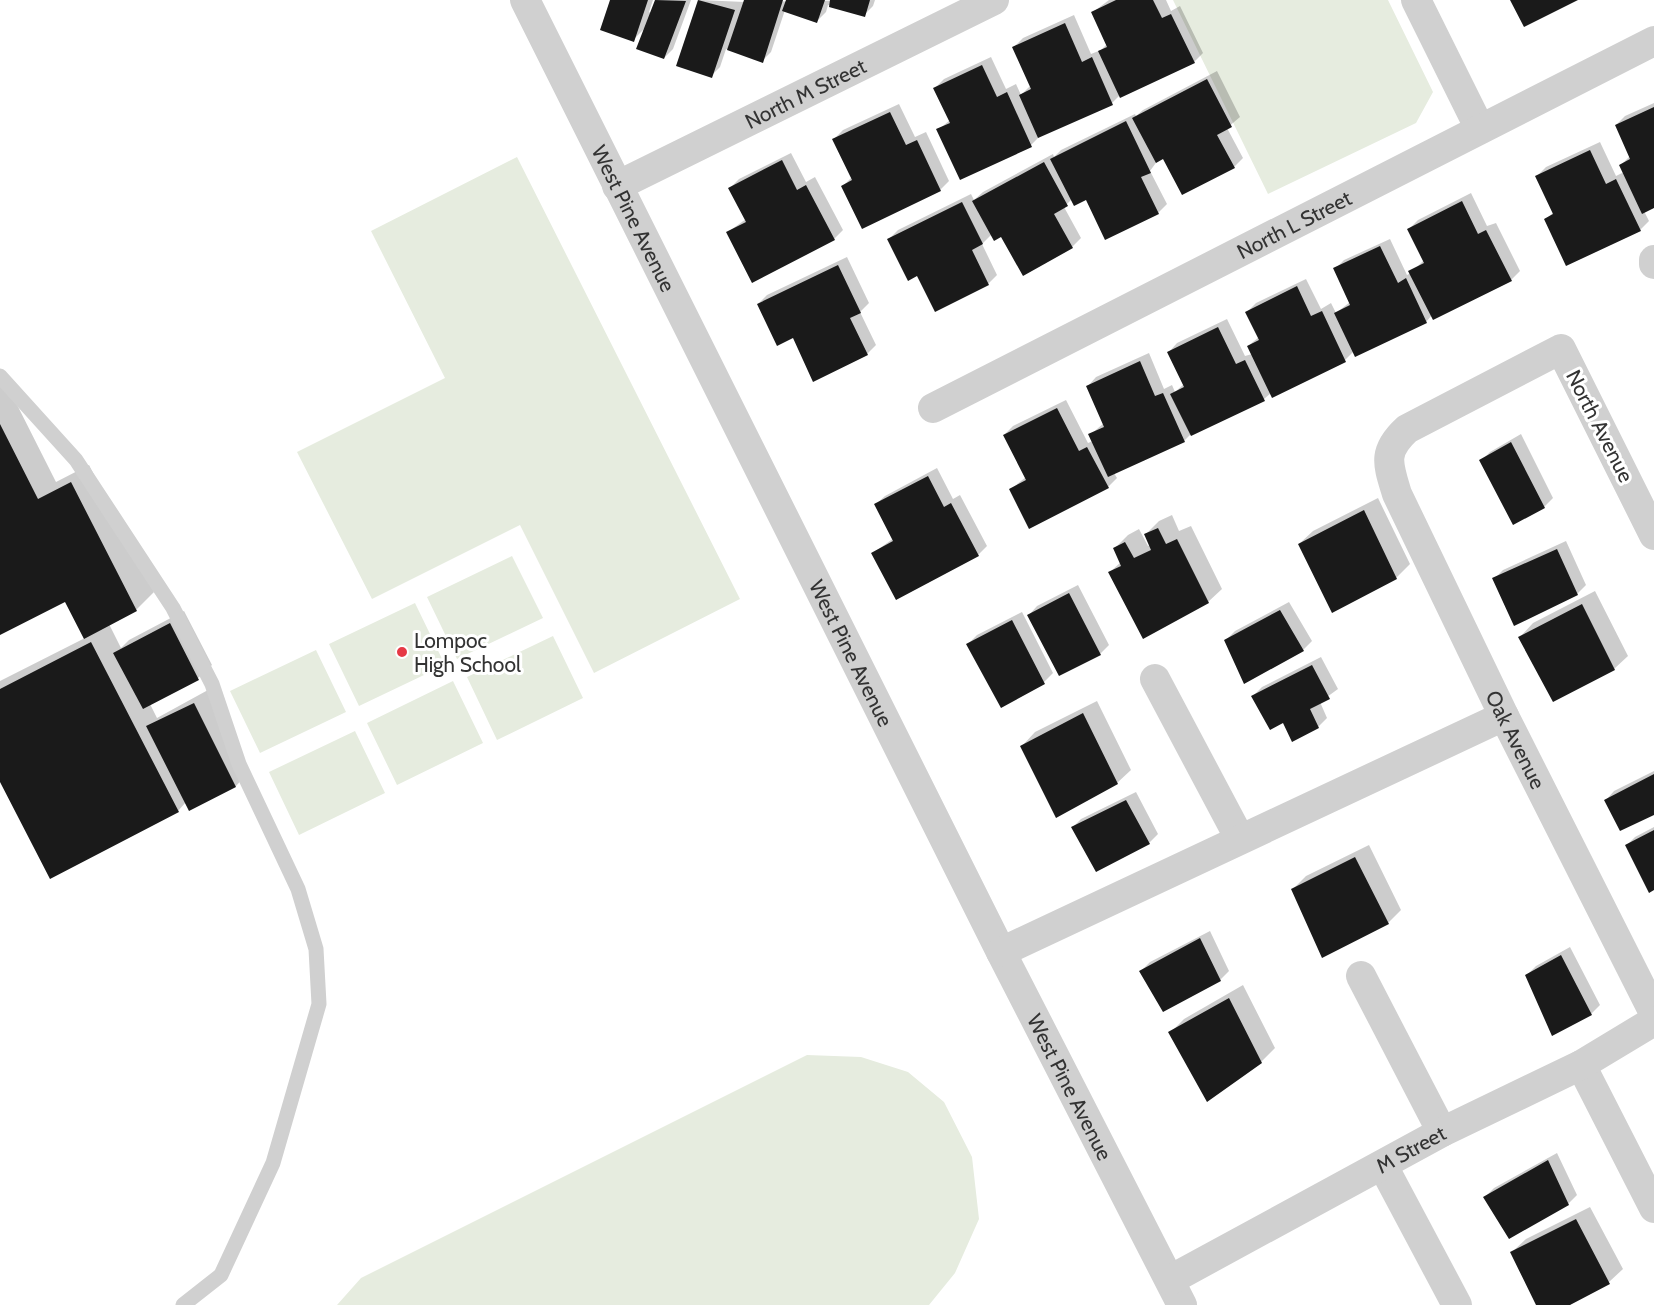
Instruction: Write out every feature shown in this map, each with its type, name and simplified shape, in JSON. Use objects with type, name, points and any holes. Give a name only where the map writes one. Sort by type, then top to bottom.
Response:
[{"type":"street","name":"West Pine Avenue","points":[[525,0],[1001,952],[1176,1292]]},
{"type":"street","points":[[1416,0],[1480,129]]},
{"type":"street","name":"North M Street","points":[[617,186],[981,3]]},
{"type":"street","name":"North L Street","points":[[933,408],[1654,41]]},
{"type":"street","name":"Oak Avenue","points":[[1561,349],[1407,429],[1393,442],[1388,462],[1397,494],[1504,716],[1654,1013]]},
{"type":"street","name":"North Avenue","points":[[1561,349],[1654,535]]},
{"type":"street","points":[[1155,679],[1240,839]]},
{"type":"street","points":[[1001,952],[1504,716]]},
{"type":"street","points":[[1361,976],[1442,1132]]},
{"type":"street","name":"M Street","points":[[1176,1292],[1442,1132],[1581,1065],[1654,1021]]},
{"type":"street","points":[[1581,1065],[1654,1209]]},
{"type":"street","points":[[1383,1166],[1457,1305]]},
{"type":"lane","points":[[0,376],[76,460],[173,608],[212,684],[239,764],[298,889],[316,949],[319,1004],[273,1163],[221,1275],[183,1305]]},
{"type":"shaded area","points":[[1173,0],[1388,0],[1433,92],[1416,123],[1268,194]]},
{"type":"shaded area","points":[[517,157],[740,599],[594,673],[520,525],[372,599],[297,452],[445,378],[371,231]]},
{"type":"shaded area","points":[[512,556],[543,618],[457,659],[427,597]]},
{"type":"shaded area","points":[[415,603],[445,665],[359,706],[329,644]]},
{"type":"shaded area","points":[[553,636],[583,698],[497,740],[467,677]]},
{"type":"shaded area","points":[[316,650],[346,712],[260,753],[230,691]]},
{"type":"shaded area","points":[[453,681],[483,743],[397,785],[367,723]]},
{"type":"shaded area","points":[[355,731],[385,793],[299,835],[269,772]]},
{"type":"shaded area","points":[[807,1055],[861,1057],[908,1072],[944,1102],[972,1157],[979,1219],[955,1273],[929,1305],[337,1305],[361,1278]]},
{"type":"building","points":[[610,0],[648,0],[634,42],[600,30]]},
{"type":"building","points":[[655,0],[686,1],[664,59],[636,49]]},
{"type":"building","points":[[698,0],[735,10],[712,78],[676,66]]},
{"type":"building","points":[[744,0],[783,0],[763,63],[727,50]]},
{"type":"building","points":[[786,0],[825,0],[817,23],[782,11]]},
{"type":"building","points":[[830,0],[870,0],[865,17],[829,7]]},
{"type":"building","points":[[1116,0],[1153,0],[1162,18],[1171,14],[1195,63],[1120,98],[1098,51],[1107,47],[1091,12]]},
{"type":"building","points":[[1510,0],[1578,0],[1524,27]]},
{"type":"building","points":[[1065,23],[1082,62],[1092,57],[1113,105],[1038,138],[1019,95],[1031,89],[1012,47]]},
{"type":"building","points":[[982,65],[997,97],[1007,92],[1032,147],[960,180],[936,129],[950,123],[933,88]]},
{"type":"building","points":[[1207,79],[1232,127],[1217,135],[1235,168],[1182,195],[1163,159],[1156,163],[1132,118]]},
{"type":"building","points":[[1654,107],[1654,208],[1642,214],[1619,165],[1630,159],[1615,125]]},
{"type":"building","points":[[890,112],[906,145],[917,140],[941,191],[862,229],[841,186],[852,180],[832,139]]},
{"type":"building","points":[[1126,121],[1151,173],[1141,177],[1159,214],[1105,240],[1086,200],[1074,206],[1050,159]]},
{"type":"building","points":[[1590,150],[1606,184],[1616,179],[1641,231],[1566,266],[1544,219],[1553,214],[1535,176]]},
{"type":"building","points":[[782,160],[797,190],[806,185],[835,240],[752,283],[726,232],[746,222],[728,188]]},
{"type":"building","points":[[1044,162],[1068,206],[1054,214],[1073,248],[1023,276],[1001,237],[994,241],[972,201]]},
{"type":"building","points":[[1462,201],[1478,234],[1486,230],[1512,281],[1433,320],[1408,271],[1424,263],[1407,229]]},
{"type":"building","points":[[962,202],[983,244],[972,250],[989,285],[935,312],[917,276],[908,281],[887,239]]},
{"type":"building","points":[[1380,246],[1398,283],[1406,278],[1427,323],[1355,357],[1334,313],[1350,305],[1333,268]]},
{"type":"building","points":[[838,265],[861,313],[850,318],[868,355],[813,382],[793,338],[777,346],[757,304]]},
{"type":"building","points":[[1297,286],[1311,316],[1322,311],[1346,362],[1272,398],[1247,346],[1259,340],[1245,312]]},
{"type":"building","points":[[1218,327],[1236,364],[1245,360],[1265,401],[1191,436],[1170,394],[1184,387],[1167,352]]},
{"type":"building","points":[[1140,361],[1155,396],[1163,393],[1185,442],[1108,477],[1088,434],[1104,427],[1086,386]]},
{"type":"building","points":[[1057,408],[1079,451],[1087,447],[1109,488],[1029,529],[1009,489],[1026,480],[1003,435]]},
{"type":"building","points":[[0,424],[38,499],[71,482],[137,611],[84,639],[65,602],[0,635]]},
{"type":"building","points":[[1511,442],[1545,508],[1513,525],[1479,460]]},
{"type":"building","points":[[928,476],[944,507],[951,503],[979,556],[896,600],[871,553],[893,541],[874,504]]},
{"type":"building","points":[[1364,510],[1397,579],[1332,613],[1298,544]]},
{"type":"building","points":[[1158,528],[1166,544],[1177,539],[1209,603],[1143,639],[1108,572],[1121,566],[1113,548],[1125,542],[1134,558],[1151,550],[1144,534]]},
{"type":"building","points":[[1557,549],[1578,595],[1514,626],[1492,578]]},
{"type":"building","points":[[1069,593],[1101,655],[1059,676],[1027,615]]},
{"type":"building","points":[[1582,604],[1615,670],[1553,702],[1518,637]]},
{"type":"building","points":[[1280,610],[1304,651],[1244,684],[1224,640]]},
{"type":"building","points":[[1012,620],[1045,684],[1001,708],[966,644]]},
{"type":"building","points":[[170,623],[199,680],[143,709],[113,653]]},
{"type":"building","points":[[91,642],[179,812],[50,879],[0,782],[0,689]]},
{"type":"building","points":[[1312,665],[1330,699],[1310,709],[1319,728],[1292,742],[1283,723],[1270,730],[1251,696]]},
{"type":"building","points":[[194,703],[236,787],[189,811],[146,726]]},
{"type":"building","points":[[1083,713],[1118,784],[1056,818],[1020,746]]},
{"type":"building","points":[[1654,774],[1654,815],[1620,831],[1604,800]]},
{"type":"building","points":[[1126,800],[1150,844],[1096,872],[1071,827]]},
{"type":"building","points":[[1654,830],[1654,890],[1649,893],[1625,845]]},
{"type":"building","points":[[1355,857],[1389,924],[1322,958],[1291,889]]},
{"type":"building","points":[[1200,938],[1221,981],[1163,1012],[1139,971]]},
{"type":"building","points":[[1561,955],[1592,1015],[1552,1036],[1525,975]]},
{"type":"building","points":[[1229,998],[1262,1063],[1207,1102],[1168,1032]]},
{"type":"building","points":[[1548,1160],[1569,1205],[1509,1239],[1483,1197]]},
{"type":"building","points":[[1576,1219],[1610,1284],[1570,1305],[1536,1305],[1510,1252]]},
{"type":"place","name":"Lompoc High School","points":[[402,652]]}]
